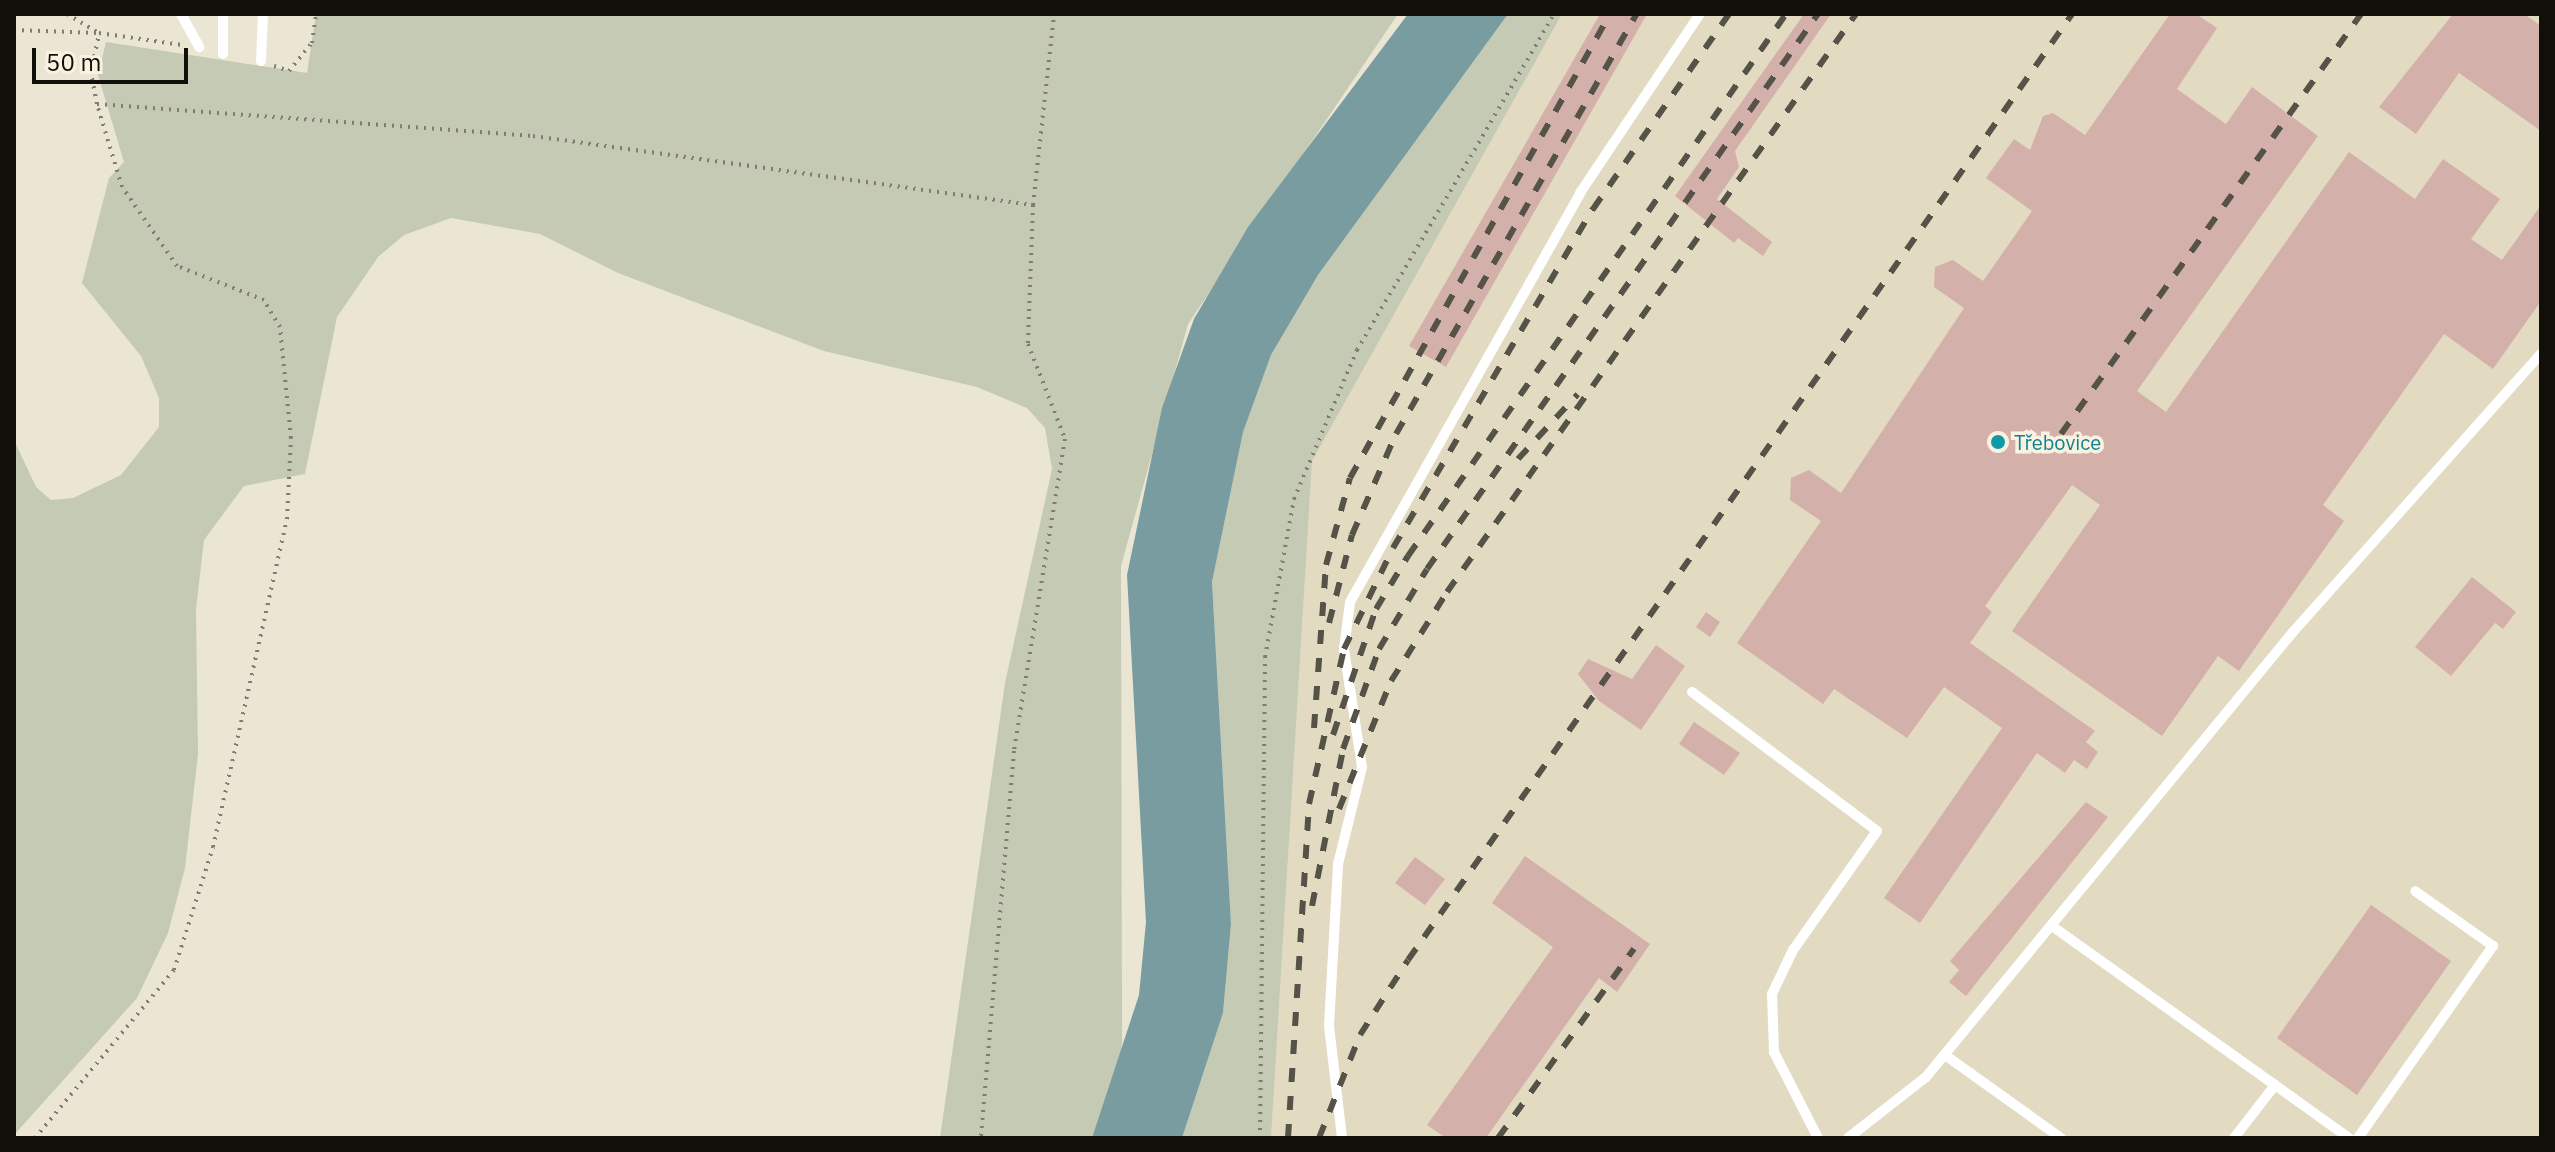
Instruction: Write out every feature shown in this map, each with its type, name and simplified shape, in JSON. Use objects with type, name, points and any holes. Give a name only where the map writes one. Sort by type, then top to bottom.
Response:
[{"type":"lane","points":[[181,14],[199,47]]},
{"type":"lane","points":[[223,14],[223,54]]},
{"type":"lane","points":[[261,61],[263,14]]},
{"type":"lane","points":[[1342,1138],[1329,1026],[1336,879],[1362,767],[1344,649],[1350,602],[1580,193],[1700,14]]},
{"type":"lane","points":[[1848,1138],[1892,1109],[1945,1055],[2293,632],[2541,354]]},
{"type":"lane","points":[[1692,692],[1877,831],[1793,950],[1772,994],[1774,1052],[1818,1138]]},
{"type":"lane","points":[[2358,1138],[2493,946],[2415,891]]},
{"type":"lane","points":[[2052,926],[2349,1138]]},
{"type":"lane","points":[[1945,1055],[2061,1138]]},
{"type":"lane","points":[[2234,1138],[2275,1085]]},
{"type":"path","points":[[67,14],[99,33]]},
{"type":"path","points":[[261,61],[289,71],[312,43],[316,14]]},
{"type":"path","points":[[981,1138],[1014,751],[1065,439],[1028,344],[1033,205],[1054,14]]},
{"type":"path","points":[[1260,1138],[1265,657],[1294,499],[1357,350],[1554,14]]},
{"type":"path","points":[[14,30],[99,33],[199,47]]},
{"type":"path","points":[[35,1138],[174,970],[213,847],[287,519],[291,438],[280,327],[264,300],[177,266],[122,187],[97,104],[91,72],[99,33]]},
{"type":"path","points":[[97,104],[533,136],[1033,205]]},
{"type":"shaded area","points":[[1562,14],[2541,14],[2541,1138],[1271,1138],[1312,461]]},
{"type":"green space","points":[[316,14],[1398,14],[1188,324],[1121,566],[1122,1043],[1108,1138],[940,1138],[1005,683],[1052,469],[1045,428],[1027,408],[977,387],[824,351],[618,273],[540,234],[451,218],[404,235],[378,257],[337,317],[305,474],[244,486],[204,540],[196,609],[198,754],[185,868],[168,933],[137,998],[14,1135],[14,440],[36,487],[51,500],[73,498],[121,475],[159,427],[159,398],[141,356],[82,283],[109,178],[124,162],[98,75],[106,42],[307,73]]},
{"type":"green space","points":[[1508,14],[1562,14],[1312,461],[1271,1138],[1182,1138],[1223,1013],[1231,924],[1212,582],[1243,431],[1271,355],[1318,275]]},
{"type":"water","points":[[1408,14],[1508,14],[1318,275],[1271,355],[1243,432],[1212,582],[1231,924],[1223,1013],[1182,1138],[1092,1138],[1139,995],[1146,922],[1127,575],[1162,408],[1194,319],[1248,227]]},
{"type":"building","points":[[1600,14],[1647,14],[1446,367],[1409,346]]},
{"type":"building","points":[[1804,14],[1831,14],[1735,151],[1739,167],[1717,199],[1772,242],[1763,256],[1738,238],[1734,243],[1675,196]]},
{"type":"building","points":[[2170,14],[2196,14],[2217,28],[2177,89],[2226,124],[2252,87],[2318,136],[2137,391],[2166,412],[2349,152],[2415,199],[2443,159],[2500,199],[2471,239],[2502,260],[2541,205],[2541,301],[2493,369],[2444,334],[2323,505],[2344,521],[2239,671],[2218,656],[2162,736],[2012,631],[2100,505],[2072,485],[1985,606],[1992,612],[1970,643],[2095,731],[2086,742],[2098,752],[2087,769],[2074,760],[2065,773],[2037,753],[1920,923],[1884,898],[2002,728],[1944,687],[1907,738],[1834,689],[1823,704],[1737,643],[1821,521],[1790,500],[1791,478],[1809,470],[1841,493],[1964,308],[1934,287],[1935,267],[1953,260],[1983,281],[2032,211],[1986,178],[2014,139],[2030,150],[2043,116],[2053,113],[2085,135]]},
{"type":"building","points":[[2453,14],[2524,14],[2541,26],[2541,131],[2459,73],[2416,134],[2379,107]]},
{"type":"building","points":[[2472,577],[2516,612],[2503,629],[2495,623],[2451,676],[2415,647]]},
{"type":"building","points":[[1706,612],[1720,622],[1710,637],[1696,627]]},
{"type":"building","points":[[1656,645],[1685,666],[1641,730],[1599,701],[1578,674],[1588,659],[1632,679]]},
{"type":"building","points":[[1694,722],[1740,753],[1724,775],[1679,744]]},
{"type":"building","points":[[2086,802],[2108,817],[1966,996],[1949,982],[1959,970],[1950,961]]},
{"type":"building","points":[[1525,856],[1650,944],[1617,992],[1599,978],[1486,1138],[1446,1138],[1427,1125],[1553,947],[1492,903]]},
{"type":"building","points":[[1415,857],[1445,879],[1425,905],[1395,883]]},
{"type":"building","points":[[2371,905],[2451,961],[2357,1095],[2277,1038]]},
{"type":"railway","points":[[1314,728],[1326,565],[1350,478],[1610,14]]},
{"type":"railway","points":[[1329,623],[1352,535],[1396,434],[1637,14]]},
{"type":"railway","points":[[1288,1138],[1309,804],[1344,649],[1393,548],[1593,209],[1729,14]]},
{"type":"railway","points":[[1333,735],[1376,609],[1408,556],[1786,14]]},
{"type":"railway","points":[[1312,906],[1343,749],[1379,649],[1427,569],[1818,14]]},
{"type":"railway","points":[[1339,809],[1391,681],[1447,592],[1856,14]]},
{"type":"railway","points":[[1319,1138],[1360,1035],[1408,960],[2072,14]]},
{"type":"railway","points":[[2061,434],[2361,14]]},
{"type":"railway","points":[[1518,459],[1578,394]]},
{"type":"railway","points":[[1498,1138],[1634,949]]},
{"type":"place","name":"Třebovice","points":[[1998,442]]}]
